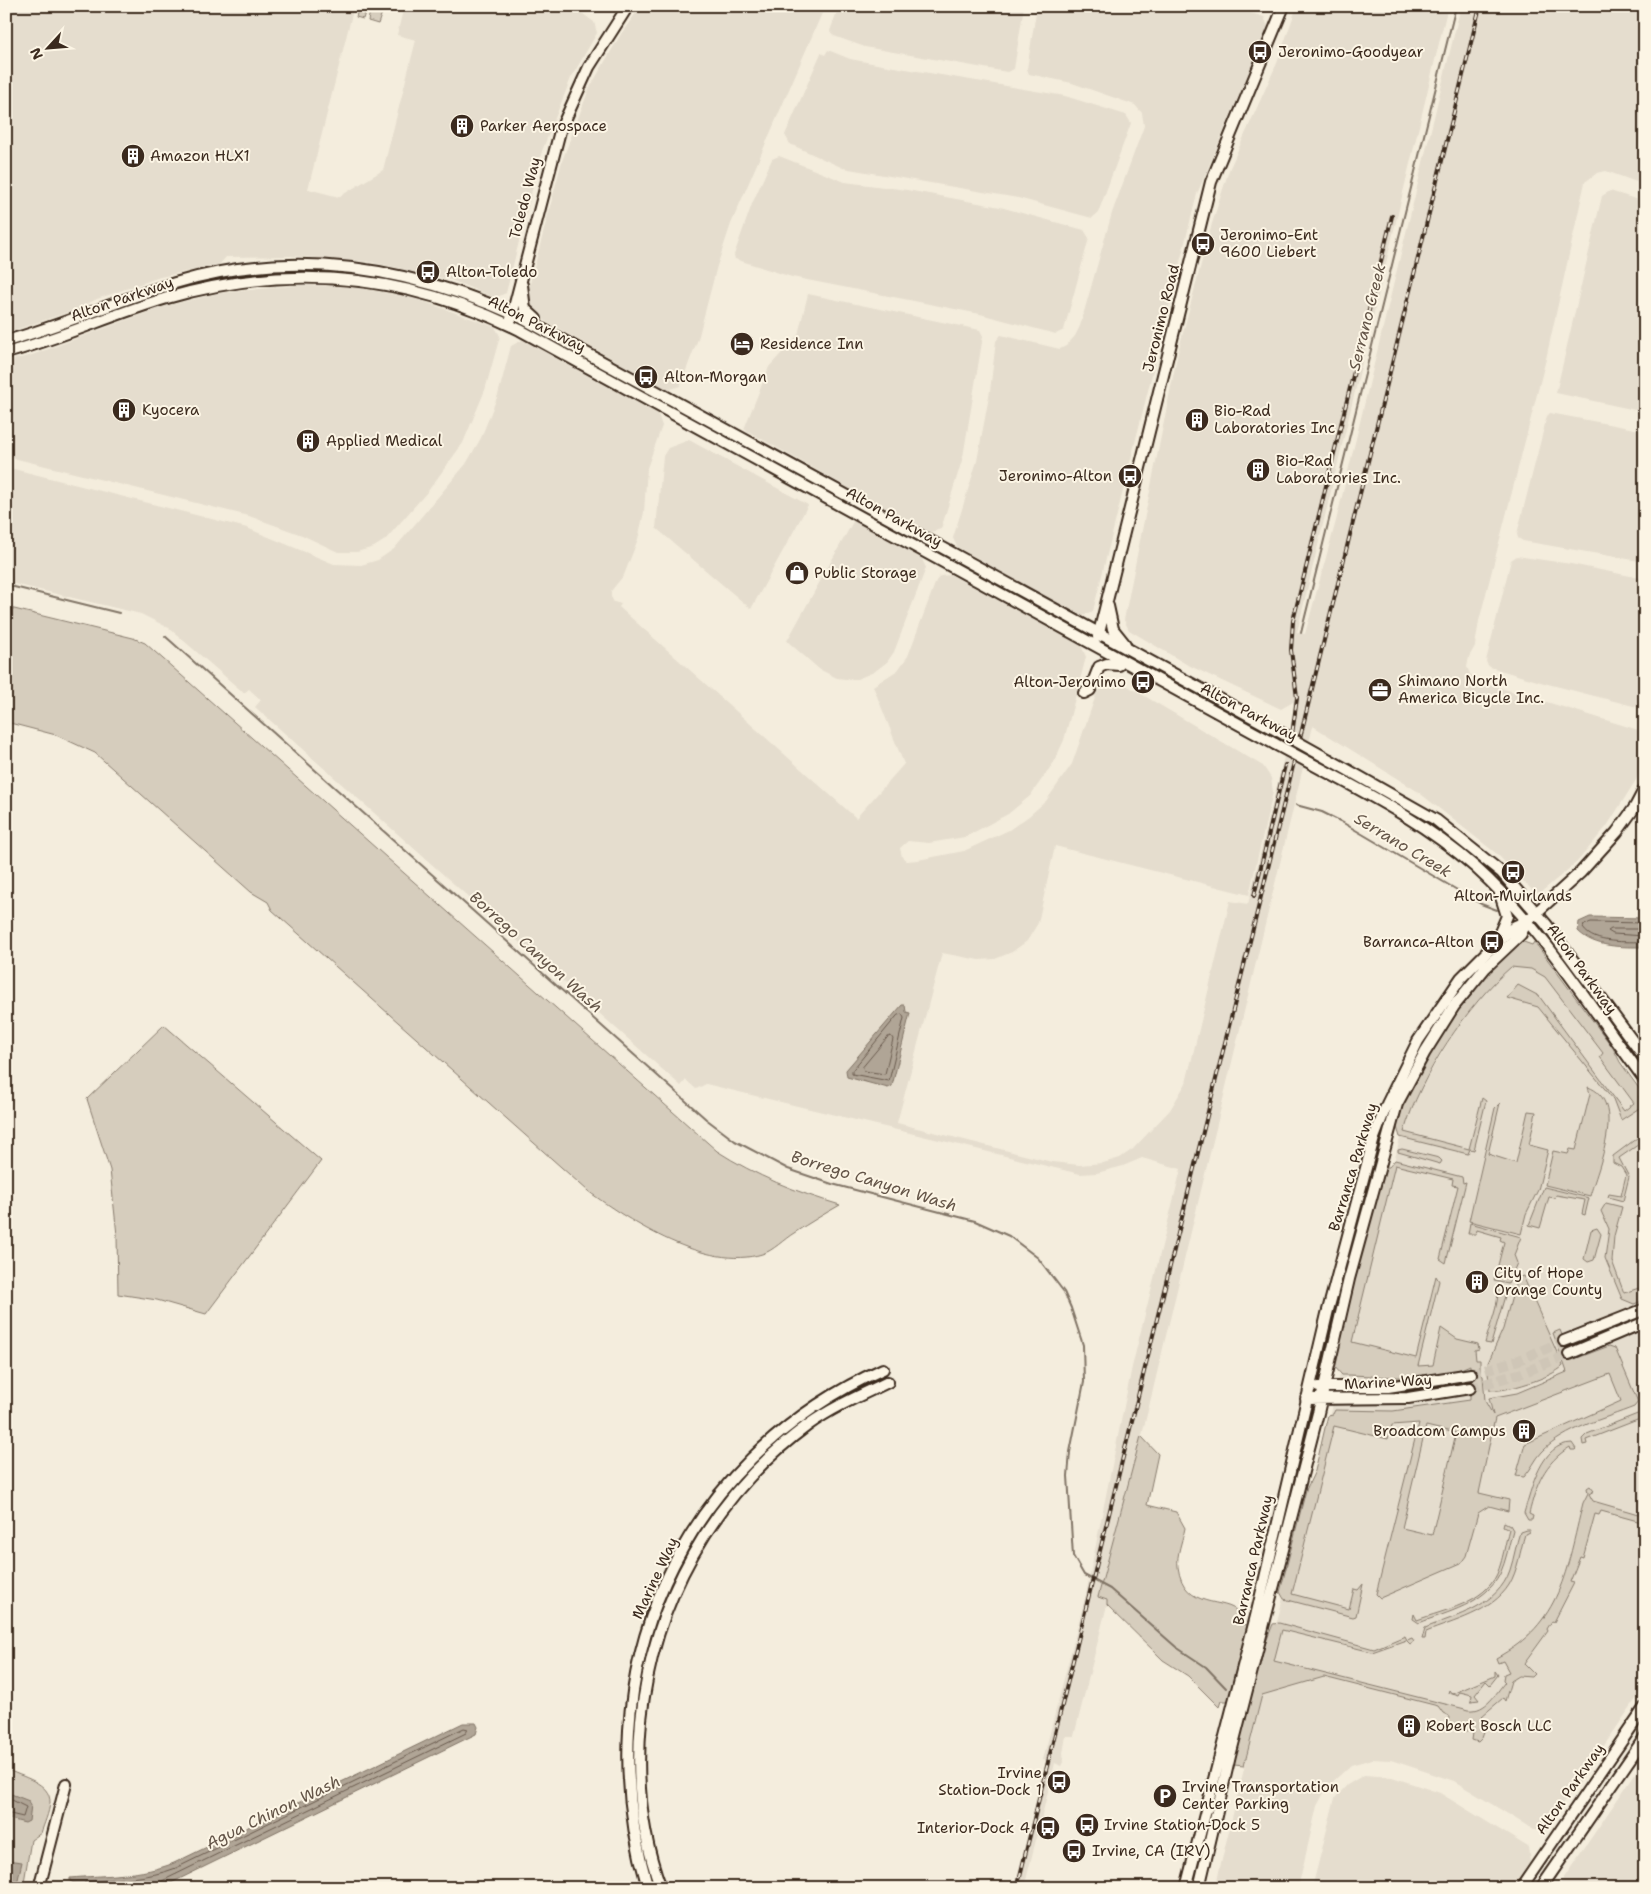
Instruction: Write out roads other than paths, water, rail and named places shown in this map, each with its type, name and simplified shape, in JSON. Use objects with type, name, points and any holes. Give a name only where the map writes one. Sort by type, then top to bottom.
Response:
[{"type":"main road","name":"Toledo Way","points":[[509,325],[560,131],[589,67],[628,6]]},
{"type":"main road","name":"Jeronimo Road","points":[[1095,646],[1108,603],[1211,182],[1284,6]]},
{"type":"main road","name":"Alton Parkway","points":[[6,341],[176,283],[250,267],[282,265],[362,268],[421,279],[469,295],[512,313],[1406,801],[1462,839],[1501,872],[1537,912],[1645,1058]]},
{"type":"main road","name":"Alton Parkway","points":[[6,353],[191,291],[248,280],[285,277],[335,278],[399,286],[451,300],[509,325],[1416,822],[1466,860],[1527,921],[1645,1080]]},
{"type":"main road","points":[[520,279],[524,290],[524,309],[528,314],[559,332],[564,341]]},
{"type":"main road","points":[[1108,603],[1113,629],[1129,649]]},
{"type":"main road","points":[[1084,693],[1090,690],[1099,667],[1106,664],[1119,665],[1124,661]]},
{"type":"main road","points":[[1527,921],[1581,872],[1617,832],[1635,807],[1645,788]]},
{"type":"main road","points":[[1493,946],[1504,927],[1507,916],[1498,890]]},
{"type":"main road","name":"Barranca Parkway","points":[[1186,1888],[1256,1616],[1309,1387],[1374,1138],[1387,1104],[1409,1057],[1437,1010],[1461,978],[1493,946],[1515,926],[1527,921]]},
{"type":"main road","name":"Barranca Parkway","points":[[1199,1888],[1223,1782],[1322,1400],[1354,1261],[1397,1104],[1424,1052],[1454,1006],[1485,968],[1521,934],[1527,921]]},
{"type":"main road","points":[[1564,1341],[1645,1309]]},
{"type":"main road","points":[[1569,1354],[1645,1322]]},
{"type":"main road","name":"Marine Way","points":[[648,1888],[633,1825],[627,1755],[634,1680],[641,1647],[655,1605],[679,1555],[710,1506],[738,1473],[761,1450],[813,1407],[851,1384],[883,1369]]},
{"type":"main road","name":"Marine Way","points":[[1309,1387],[1388,1387],[1471,1374]]},
{"type":"main road","name":"Marine Way","points":[[660,1888],[644,1823],[639,1770],[639,1747],[648,1668],[660,1625],[674,1588],[705,1533],[735,1493],[763,1463],[820,1418],[888,1382]]},
{"type":"main road","name":"Marine Way","points":[[1306,1400],[1408,1398],[1470,1388]]},
{"type":"main road","name":"Alton Parkway","points":[[1521,1888],[1645,1707]]},
{"type":"main road","points":[[1541,1888],[1645,1737]]},
{"type":"main road","points":[[39,1888],[66,1784]]},
{"type":"water","points":[[1590,917],[1645,918],[1645,947],[1609,945],[1592,941],[1578,931],[1579,922]]},
{"type":"water","points":[[902,1005],[905,1005],[906,1012],[910,1013],[892,1086],[888,1088],[847,1077],[846,1070]]},
{"type":"water","points":[[463,1723],[476,1723],[478,1727],[476,1734],[171,1883],[157,1888],[84,1888],[70,1881],[70,1878],[136,1873],[174,1863]]},
{"type":"water","points":[[6,1792],[29,1801],[31,1805],[29,1821],[25,1823],[6,1818]]},
{"type":"water","points":[[6,1860],[22,1862],[16,1888],[6,1888]]},
{"type":"waterway","name":"Serrano Creek","points":[[1301,633],[1456,6]]},
{"type":"waterway","name":"Borrego Canyon Wash","points":[[6,585],[119,613]]},
{"type":"waterway","name":"Borrego Canyon Wash","points":[[165,636],[706,1119],[735,1141],[788,1169],[832,1184],[975,1221],[1009,1236],[1038,1258],[1064,1292],[1083,1345],[1084,1382],[1070,1452],[1068,1476],[1073,1556],[1084,1575],[1110,1589],[1176,1647],[1206,1667],[1226,1688]]},
{"type":"waterway","name":"Serrano Creek","points":[[1296,805],[1322,812],[1340,821],[1481,904],[1497,910]]},
{"type":"tunnel","points":[[1471,1374],[1519,1360],[1564,1341]]},
{"type":"tunnel","points":[[1470,1388],[1522,1373],[1569,1354]]},
{"type":"railway","points":[[1017,1888],[1480,6]]},
{"type":"railway","points":[[1291,742],[1297,698],[1291,650],[1293,621],[1392,216]]},
{"type":"railway","points":[[1254,896],[1285,765]]},
{"type":"place","name":"Jeronimo-Goodyear","points":[[1260,52]]},
{"type":"place","name":"Parker Aerospace","points":[[462,126]]},
{"type":"place","name":"Amazon HLX1","points":[[133,156]]},
{"type":"place","name":"Jeronimo-Ent 9600 Liebert","points":[[1203,244]]},
{"type":"place","name":"Alton-Toledo","points":[[428,272]]},
{"type":"place","name":"Residence Inn","points":[[742,344]]},
{"type":"place","name":"Alton-Morgan","points":[[646,377]]},
{"type":"place","name":"Kyocera","points":[[124,410]]},
{"type":"place","name":"Bio-Rad Laboratories Inc","points":[[1197,420]]},
{"type":"place","name":"Applied Medical","points":[[308,441]]},
{"type":"place","name":"Bio-Rad Laboratories Inc.","points":[[1258,470]]},
{"type":"place","name":"Jeronimo-Alton","points":[[1130,476]]},
{"type":"place","name":"Public Storage","points":[[797,573]]},
{"type":"place","name":"Alton-Jeronimo","points":[[1143,682]]},
{"type":"place","name":"Shimano North America Bicycle Inc.","points":[[1380,690]]},
{"type":"place","name":"Alton-Muirlands","points":[[1513,872]]},
{"type":"place","name":"Barranca-Alton","points":[[1492,942]]},
{"type":"place","name":"City of Hope Orange County","points":[[1477,1282]]},
{"type":"place","name":"Broadcom Campus","points":[[1524,1431]]},
{"type":"place","name":"Robert Bosch LLC","points":[[1409,1726]]},
{"type":"place","name":"Irvine Station-Dock 1","points":[[1059,1782]]},
{"type":"place","name":"Irvine Transportation Center Parking","points":[[1165,1796]]},
{"type":"place","name":"Irvine Station-Dock 5","points":[[1087,1825]]},
{"type":"place","name":"Interior-Dock 4","points":[[1048,1828]]},
{"type":"place","name":"Irvine, CA (IRV)","points":[[1074,1851]]},
{"type":"water label","name":"Agua Chinon Wash","points":[[273,1812]]}]
